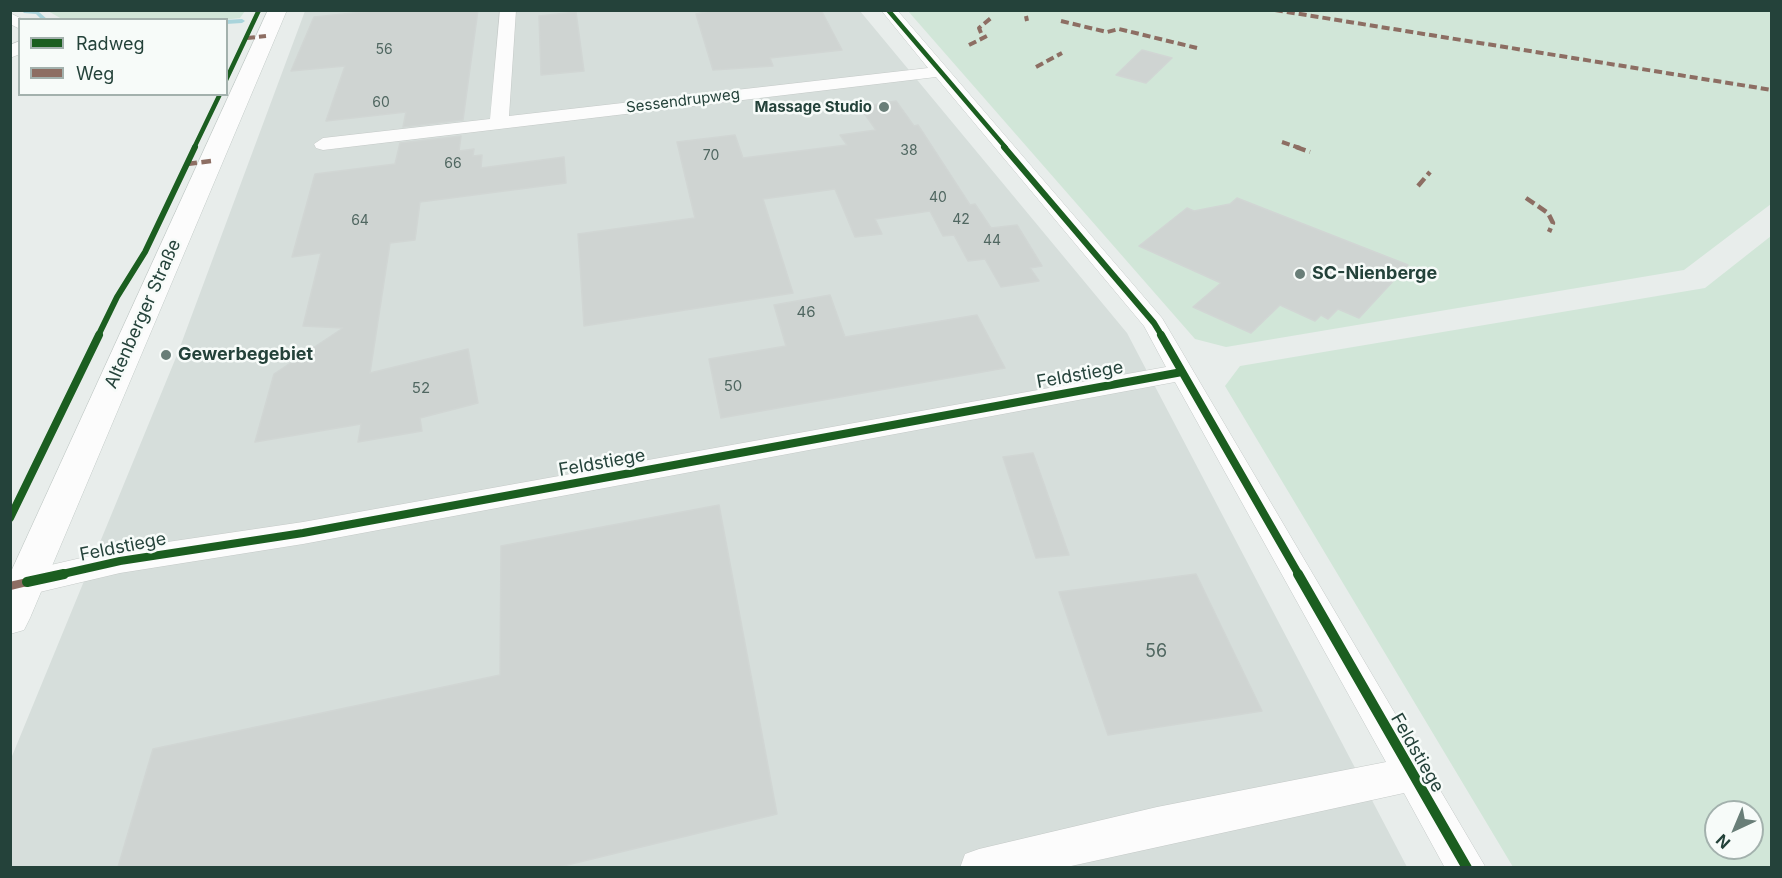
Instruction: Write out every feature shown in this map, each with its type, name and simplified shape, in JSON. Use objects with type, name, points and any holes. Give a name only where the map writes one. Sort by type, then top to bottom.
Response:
[{"type":"main road","name":"Altenberger Straße","points":[[10,618],[278,10]]},
{"type":"street","points":[[499,123],[508,10]]},
{"type":"street","name":"Feldstiege","points":[[888,10],[938,72],[1154,322],[1411,774],[1467,867]]},
{"type":"street","name":"Sessendrupweg","points":[[323,144],[938,72]]},
{"type":"street","name":"Feldstiege","points":[[27,582],[120,561],[314,531],[1182,372]]},
{"type":"street","name":"Feldstiege","points":[[979,867],[1168,824],[1411,774]]},
{"type":"shaded area","points":[[305,11],[860,11],[1127,333],[1407,867],[11,867],[10,761],[177,355]]},
{"type":"green space","points":[[48,11],[245,11],[240,18],[228,19],[60,18]]},
{"type":"green space","points":[[908,11],[1771,11],[1771,204],[1684,270],[1226,347],[1195,339]]},
{"type":"green space","points":[[1771,236],[1771,867],[1513,867],[1225,386],[1240,366],[1705,288]]},
{"type":"building","points":[[383,10],[478,10],[463,120],[403,127],[406,112],[326,121],[345,66],[291,71],[314,17]]},
{"type":"building","points":[[715,10],[821,10],[842,50],[770,58],[773,66],[713,70],[696,14]]},
{"type":"building","points":[[576,12],[584,71],[541,75],[539,16]]},
{"type":"building","points":[[1142,50],[1172,58],[1146,83],[1116,75]]},
{"type":"building","points":[[896,101],[914,126],[918,125],[970,205],[975,204],[991,228],[1017,225],[1042,266],[1030,268],[1039,281],[1001,287],[985,259],[968,261],[954,235],[943,236],[930,211],[875,219],[882,234],[855,237],[835,189],[763,199],[793,293],[584,326],[578,234],[695,218],[677,142],[735,135],[743,158],[847,145],[840,135],[876,130],[860,107]]},
{"type":"building","points":[[461,136],[459,151],[474,149],[473,156],[482,155],[481,168],[564,157],[566,183],[420,202],[415,240],[390,243],[370,373],[468,349],[478,403],[420,418],[422,431],[358,442],[361,424],[255,442],[274,374],[343,328],[303,326],[321,253],[292,257],[315,174],[395,164],[400,143]]},
{"type":"building","name":"SC-Nienberge","points":[[1237,198],[1408,265],[1359,318],[1338,309],[1328,319],[1321,315],[1315,321],[1280,305],[1251,333],[1193,307],[1221,283],[1139,246],[1187,208],[1194,211],[1230,204]]},
{"type":"building","points":[[830,295],[845,337],[977,315],[1005,368],[721,418],[709,359],[786,346],[774,305]]},
{"type":"building","points":[[1033,453],[1069,555],[1036,558],[1003,457]]},
{"type":"building","points":[[719,505],[777,814],[559,867],[118,867],[153,749],[500,675],[501,546]]},
{"type":"building","points":[[1196,574],[1262,711],[1108,735],[1059,592]]},
{"type":"waterway","points":[[26,12],[37,13],[43,18]]},
{"type":"waterway","points":[[228,22],[242,21]]},
{"type":"marked path","points":[[1275,10],[1772,90]]},
{"type":"marked path","points":[[1026,16],[1027,21]]},
{"type":"marked path","points":[[981,33],[979,28],[991,18]]},
{"type":"marked path","points":[[1061,21],[1107,32],[1119,29],[1197,48]]},
{"type":"marked path","points":[[969,45],[989,35]]},
{"type":"marked path","points":[[247,38],[266,36]]},
{"type":"marked path","points":[[1036,67],[1062,53]]},
{"type":"marked path","points":[[1282,142],[1310,152]]},
{"type":"marked path","points":[[187,164],[211,161]]},
{"type":"marked path","points":[[1418,186],[1430,172]]},
{"type":"marked path","points":[[1526,198],[1548,213],[1553,223],[1549,232]]},
{"type":"marked path","points":[[10,586],[27,582]]},
{"type":"cycle path","points":[[228,76],[259,10]]},
{"type":"cycle path","points":[[888,10],[1154,323],[1467,868]]},
{"type":"cycle path","points":[[10,518],[117,297],[145,252],[219,96]]},
{"type":"cycle path","points":[[27,582],[120,561],[303,533],[1182,372]]},
{"type":"place","name":"Massage Studio","points":[[884,107]]},
{"type":"place","name":"SC-Nienberge","points":[[1300,274]]},
{"type":"place","name":"Gewerbegebiet","points":[[166,355]]}]
